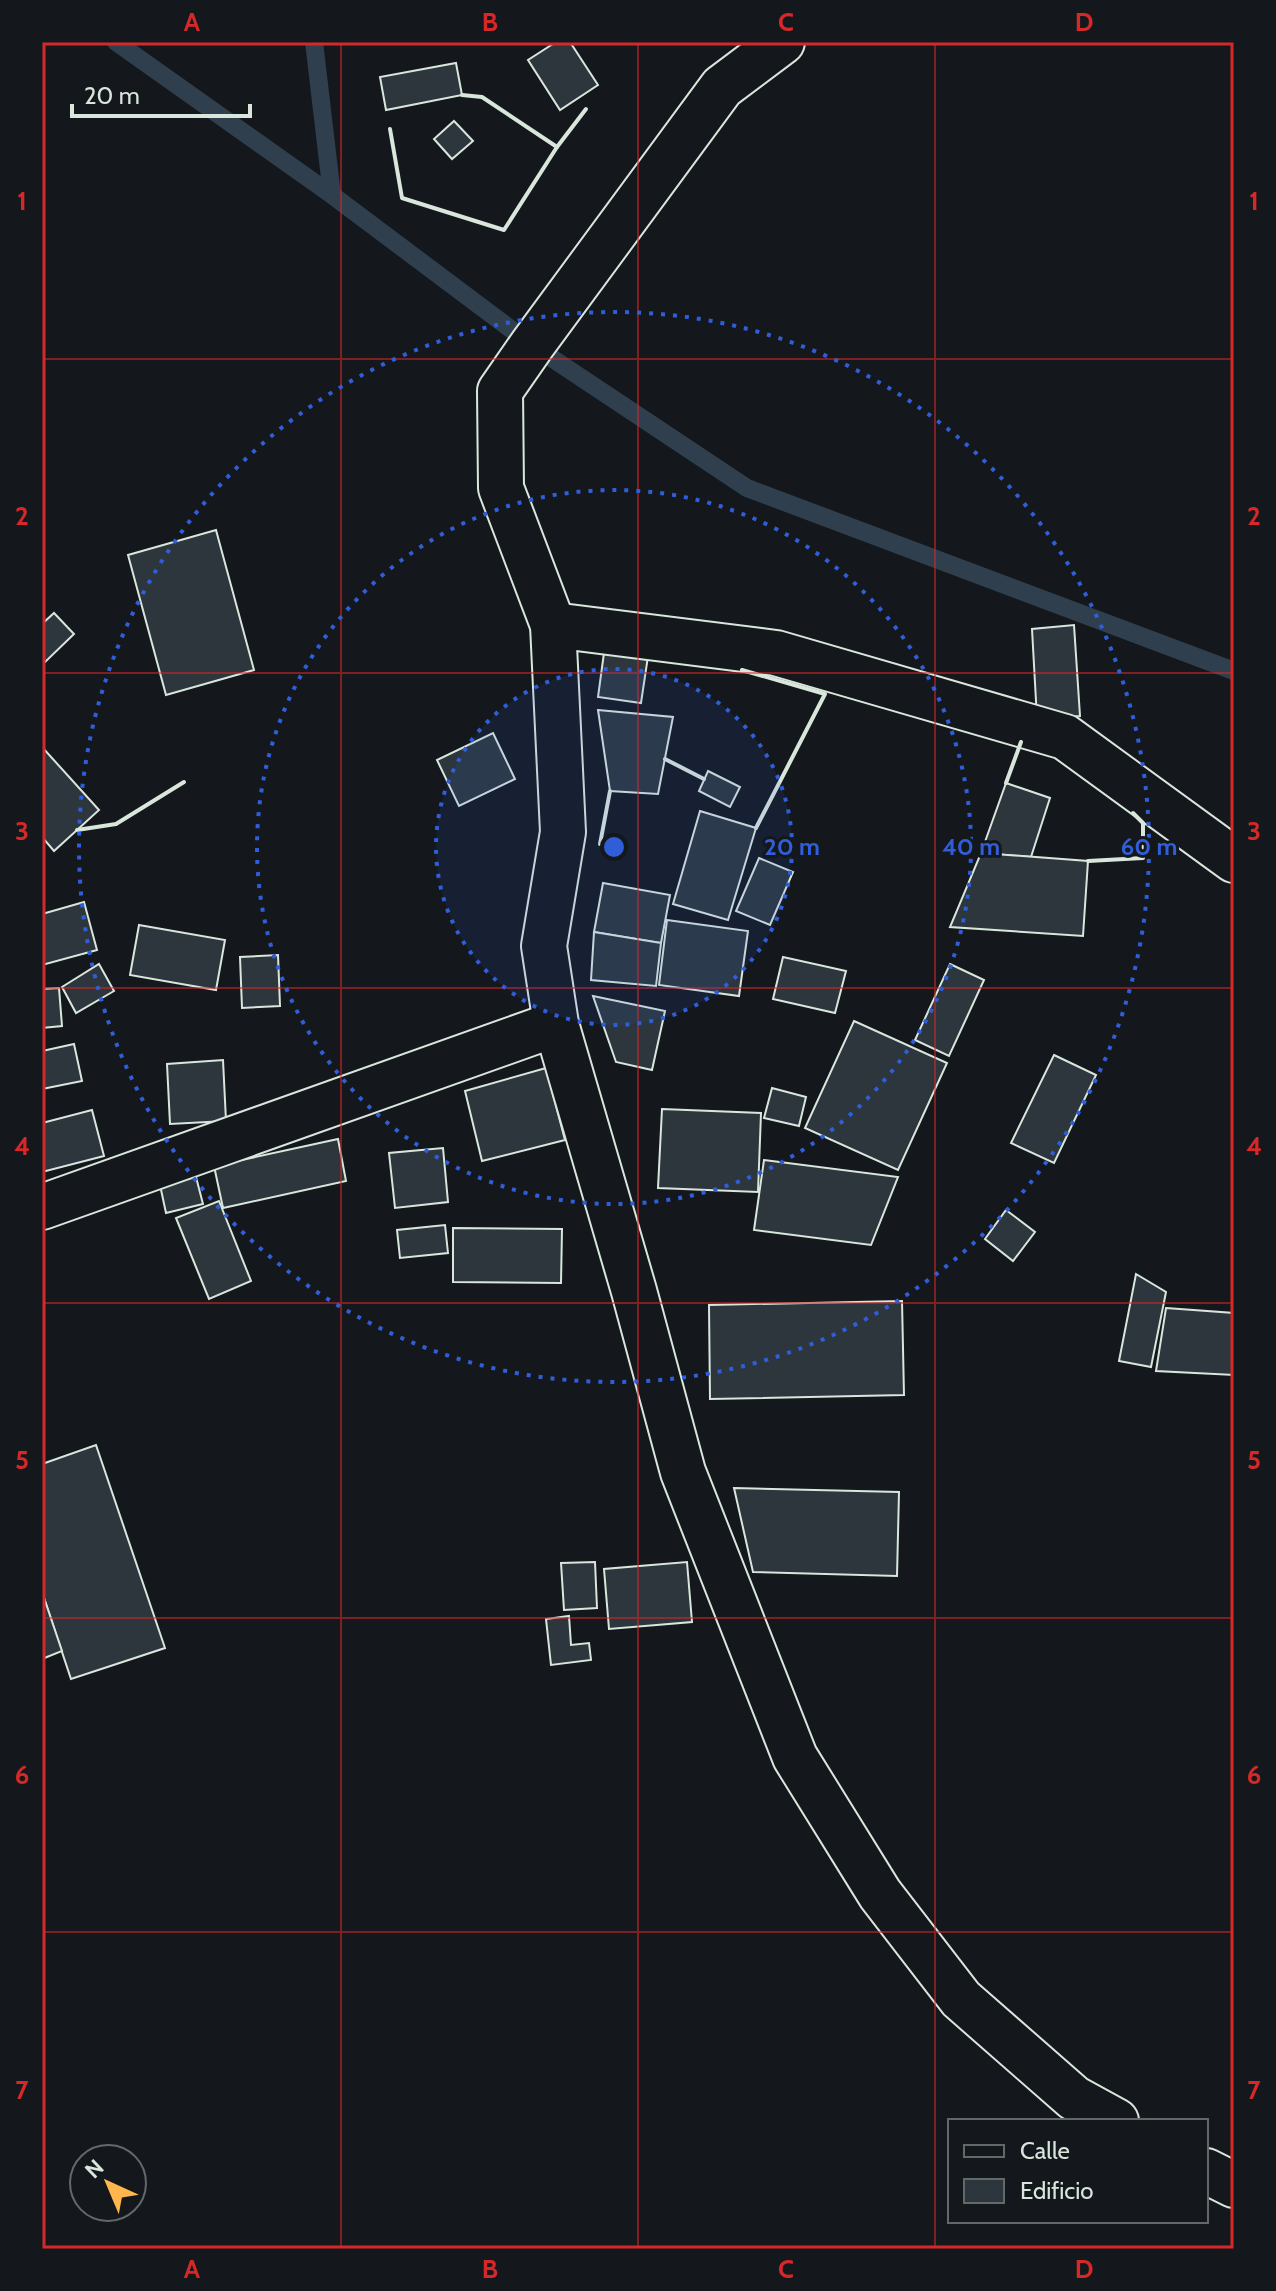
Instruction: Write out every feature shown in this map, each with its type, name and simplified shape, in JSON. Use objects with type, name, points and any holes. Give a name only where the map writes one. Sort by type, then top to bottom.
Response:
[{"type":"main road","points":[[782,42],[722,87],[500,391],[501,488],[553,625],[563,832],[544,946],[556,1024],[630,1276],[683,1472],[795,1757],[880,1894],[961,1999],[1074,2098],[1112,2119]]},
{"type":"main road","points":[[553,625],[776,653],[1065,737],[1234,860]]},
{"type":"main road","points":[[42,1207],[556,1024]]},
{"type":"main road","points":[[1208,2172],[1234,2185]]},
{"type":"building","points":[[556,42],[570,42],[598,85],[560,110],[528,60]]},
{"type":"building","points":[[456,63],[462,95],[386,110],[380,77]]},
{"type":"building","points":[[454,121],[473,141],[452,159],[434,139]]},
{"type":"building","points":[[216,530],[254,670],[166,695],[128,555]]},
{"type":"building","points":[[54,613],[74,634],[42,665],[42,624]]},
{"type":"building","points":[[1074,625],[1080,716],[1037,719],[1032,629]]},
{"type":"building","points":[[606,638],[650,643],[641,703],[598,697]]},
{"type":"building","points":[[598,710],[673,717],[658,794],[610,791]]},
{"type":"building","points":[[493,733],[515,779],[459,806],[437,760]]},
{"type":"building","points":[[42,747],[99,810],[54,851],[42,837]]},
{"type":"building","points":[[708,771],[740,787],[730,807],[699,791]]},
{"type":"building","points":[[1006,783],[1050,798],[1031,857],[981,853]]},
{"type":"building","points":[[700,811],[756,828],[728,920],[673,904]]},
{"type":"building","points":[[981,853],[1088,861],[1083,936],[950,927]]},
{"type":"building","points":[[759,858],[793,872],[770,925],[736,911]]},
{"type":"building","points":[[603,883],[670,895],[661,943],[594,932]]},
{"type":"building","points":[[84,902],[97,950],[42,965],[42,914]]},
{"type":"building","points":[[667,920],[748,931],[739,996],[659,985]]},
{"type":"building","points":[[139,925],[225,940],[216,990],[130,975]]},
{"type":"building","points":[[594,932],[661,943],[656,986],[591,980]]},
{"type":"building","points":[[278,955],[280,1006],[242,1008],[240,957]]},
{"type":"building","points":[[783,957],[846,971],[835,1013],[773,999]]},
{"type":"building","points":[[99,964],[114,991],[76,1013],[62,987]]},
{"type":"building","points":[[950,964],[984,980],[949,1056],[915,1040]]},
{"type":"building","points":[[59,988],[62,1026],[42,1028],[42,989]]},
{"type":"building","points":[[593,996],[665,1011],[652,1070],[616,1062]]},
{"type":"building","points":[[854,1021],[947,1063],[898,1170],[805,1128]]},
{"type":"building","points":[[74,1044],[82,1081],[42,1089],[42,1051]]},
{"type":"building","points":[[1054,1055],[1096,1075],[1054,1163],[1011,1143]]},
{"type":"building","points":[[223,1060],[226,1121],[170,1124],[167,1064]]},
{"type":"building","points":[[546,1068],[565,1140],[482,1161],[465,1091]]},
{"type":"building","points":[[772,1088],[806,1097],[799,1126],[764,1118]]},
{"type":"building","points":[[662,1109],[761,1113],[758,1192],[658,1188]]},
{"type":"building","points":[[92,1110],[104,1156],[42,1172],[42,1123]]},
{"type":"building","points":[[338,1139],[346,1181],[223,1208],[214,1166]]},
{"type":"building","points":[[443,1148],[448,1202],[395,1208],[389,1153]]},
{"type":"building","points":[[764,1160],[898,1177],[871,1245],[754,1230]]},
{"type":"building","points":[[196,1177],[203,1204],[166,1213],[160,1185]]},
{"type":"building","points":[[219,1201],[251,1281],[209,1299],[176,1218]]},
{"type":"building","points":[[1006,1210],[1035,1232],[1013,1261],[985,1239]]},
{"type":"building","points":[[445,1225],[448,1253],[400,1258],[397,1230]]},
{"type":"building","points":[[453,1228],[562,1229],[561,1283],[453,1282]]},
{"type":"building","points":[[1136,1274],[1166,1292],[1151,1367],[1119,1361]]},
{"type":"building","points":[[902,1301],[904,1395],[710,1399],[709,1305]]},
{"type":"building","points":[[1166,1308],[1234,1313],[1234,1375],[1156,1371]]},
{"type":"building","points":[[96,1445],[165,1648],[71,1679],[42,1592],[42,1464]]},
{"type":"building","points":[[734,1488],[899,1492],[897,1576],[753,1572]]},
{"type":"building","points":[[595,1562],[597,1608],[564,1610],[561,1563]]},
{"type":"building","points":[[687,1562],[692,1622],[609,1629],[604,1569]]},
{"type":"building","points":[[42,1592],[62,1651],[42,1659]]},
{"type":"building","points":[[569,1616],[571,1645],[589,1643],[591,1660],[551,1665],[546,1619]]},
{"type":"waterway","points":[[116,42],[332,195],[532,345],[747,488],[1234,671]]},
{"type":"waterway","points":[[314,42],[332,195]]},
{"type":"wall","points":[[390,129],[402,198],[504,230],[557,147],[482,97],[462,95]]},
{"type":"wall","points":[[557,147],[586,109]]},
{"type":"wall","points":[[742,670],[825,694],[756,828]]},
{"type":"wall","points":[[1006,783],[1021,742]]},
{"type":"wall","points":[[665,759],[704,779]]},
{"type":"wall","points":[[77,830],[116,824],[184,782]]},
{"type":"wall","points":[[600,844],[610,791]]},
{"type":"wall","points":[[1088,861],[1143,858],[1143,823],[1133,813]]}]
